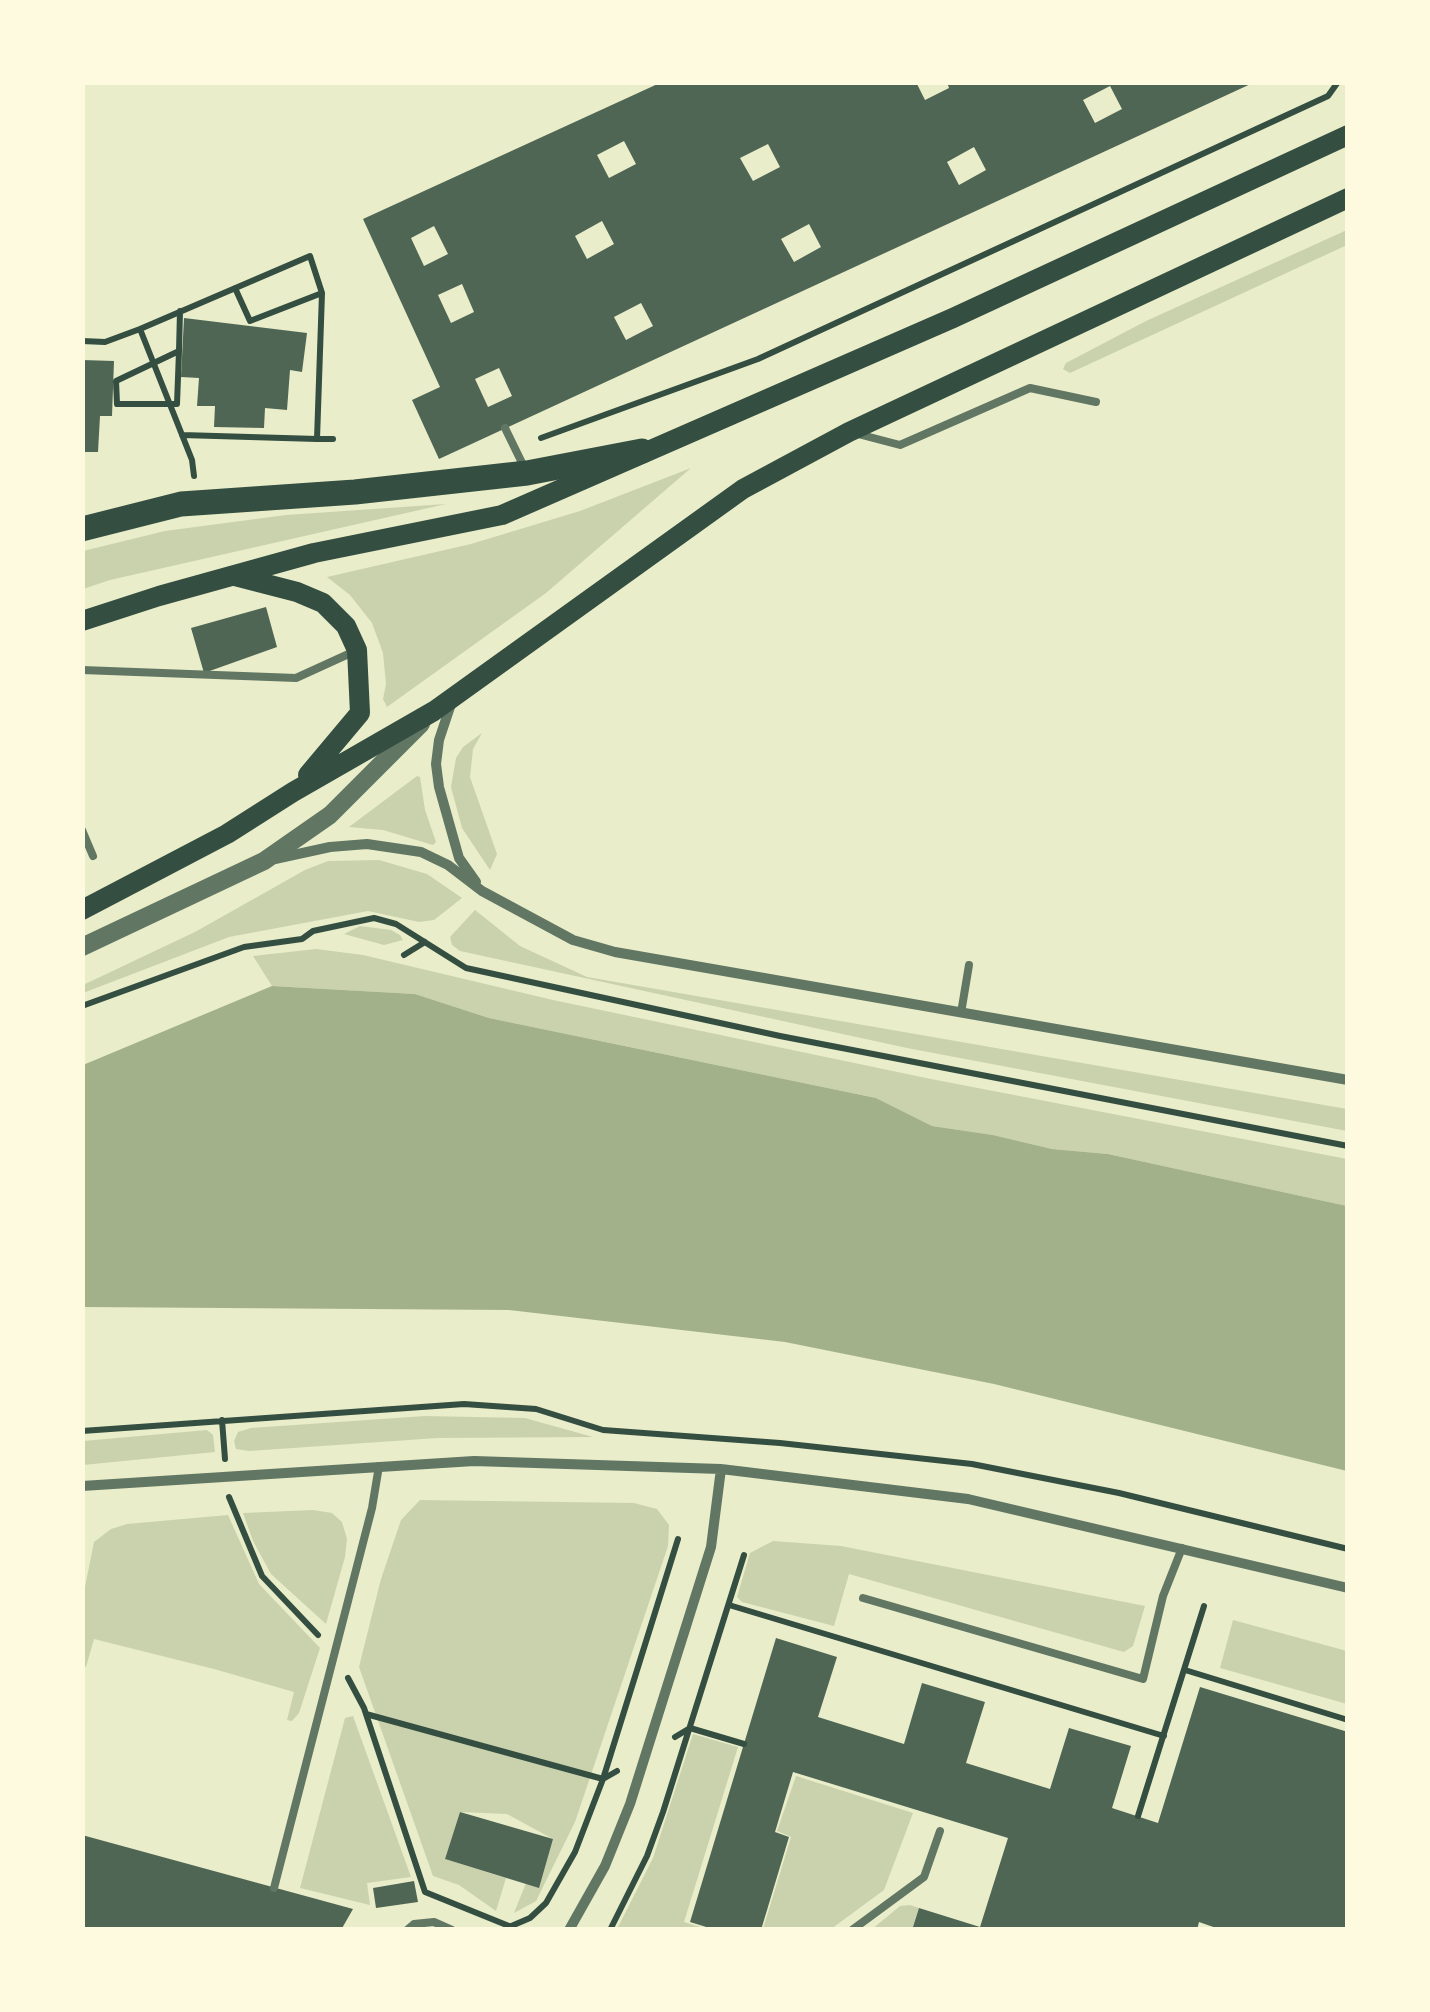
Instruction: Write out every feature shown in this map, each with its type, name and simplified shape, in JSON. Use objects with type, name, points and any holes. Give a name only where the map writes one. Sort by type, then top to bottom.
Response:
[{"type":"main road","points":[[82,621],[314,553],[502,515],[953,318],[1348,135]]},
{"type":"main road","points":[[82,910],[186,857],[434,711],[744,489],[849,432],[1348,198]]},
{"type":"main road","points":[[82,529],[181,504],[355,492],[526,472],[642,451]]},
{"type":"main road","points":[[232,575],[298,592],[323,603],[346,626],[357,650],[360,713],[293,792]]},
{"type":"street","points":[[453,697],[439,740],[439,787],[460,858],[482,891]]},
{"type":"street","points":[[82,947],[264,861],[330,814],[434,711]]},
{"type":"street","points":[[264,861],[330,847],[394,846],[448,864],[482,891],[573,940],[616,952],[1348,1080]]},
{"type":"street","points":[[82,1486],[474,1461],[721,1469],[968,1499],[1348,1588]]},
{"type":"street","points":[[570,1930],[606,1866],[630,1804],[711,1547],[721,1469]]},
{"type":"lane","points":[[849,432],[900,444],[1030,388],[1096,402]]},
{"type":"lane","points":[[506,428],[526,472]]},
{"type":"lane","points":[[82,670],[296,678],[357,650]]},
{"type":"lane","points":[[82,830],[93,856]]},
{"type":"lane","points":[[961,1013],[969,964]]},
{"type":"lane","points":[[274,1888],[372,1508],[379,1466]]},
{"type":"lane","points":[[862,1598],[1143,1679],[1163,1596],[1182,1548]]},
{"type":"lane","points":[[852,1930],[924,1877],[940,1832]]},
{"type":"lane","points":[[407,1930],[414,1924],[434,1922],[452,1930]]},
{"type":"path","points":[[514,448],[758,358],[1328,96],[1338,82]]},
{"type":"path","points":[[82,341],[105,342],[140,329],[310,256],[322,292],[317,439]]},
{"type":"path","points":[[235,288],[250,321],[322,292]]},
{"type":"path","points":[[179,351],[116,381],[117,404],[177,404],[179,351],[180,311]]},
{"type":"path","points":[[140,329],[192,460],[194,476]]},
{"type":"path","points":[[182,435],[333,440]]},
{"type":"path","points":[[82,1006],[244,946],[302,939],[313,931],[363,919],[385,920],[466,968],[780,1036],[1348,1146]]},
{"type":"path","points":[[404,955],[424,942]]},
{"type":"path","points":[[222,1420],[231,1505],[262,1576],[335,1655],[366,1714],[425,1892],[508,1928],[530,1918],[555,1890],[575,1852],[603,1780],[678,1539]]},
{"type":"path","points":[[610,1930],[647,1856],[744,1555]]},
{"type":"path","points":[[729,1606],[1164,1736]]},
{"type":"path","points":[[1138,1816],[1204,1606]]},
{"type":"path","points":[[1185,1670],[1348,1720]]},
{"type":"path","points":[[366,1714],[603,1780]]},
{"type":"path","points":[[690,1728],[744,1744]]},
{"type":"shaded area","points":[[1347,230],[1347,245],[1070,373],[1063,369],[1066,363],[1146,321]]},
{"type":"shaded area","points":[[691,468],[546,593],[387,707],[383,699],[383,653],[372,623],[350,595],[327,577],[471,544],[580,511]]},
{"type":"shaded area","points":[[446,504],[83,589],[83,551],[165,531],[286,515]]},
{"type":"shaded area","points":[[482,733],[473,749],[470,777],[497,854],[490,870],[462,828],[451,787],[456,758],[463,747]]},
{"type":"shaded area","points":[[417,776],[436,842],[433,845],[383,830],[349,827]]},
{"type":"shaded area","points":[[379,860],[427,874],[462,898],[434,920],[419,922],[368,911],[229,937],[83,993],[83,985],[195,932],[305,870],[328,861]]},
{"type":"shaded area","points":[[475,910],[520,946],[587,977],[1347,1109],[1347,1131],[907,1048],[460,951],[452,945],[450,937]]},
{"type":"shaded area","points":[[360,926],[391,930],[403,940],[384,945],[344,934]]},
{"type":"shaded area","points":[[316,949],[363,955],[553,1000],[931,1079],[1347,1159],[1347,1206],[1108,1154],[1052,1149],[932,1126],[876,1098],[489,1018],[415,994],[272,986],[253,956]]},
{"type":"shaded area","points":[[272,986],[415,994],[489,1018],[876,1098],[932,1126],[1052,1149],[1108,1154],[1347,1206],[1347,1471],[994,1384],[785,1342],[509,1310],[83,1307],[83,1065]]},
{"type":"shaded area","points":[[425,1416],[525,1418],[593,1437],[438,1438],[249,1451],[236,1449],[234,1441],[238,1432],[251,1428]]},
{"type":"shaded area","points":[[207,1430],[213,1435],[215,1452],[83,1465],[83,1441]]},
{"type":"shaded area","points":[[420,1500],[634,1503],[657,1509],[669,1525],[668,1546],[575,1822],[536,1901],[514,1913],[526,1883],[553,1839],[507,1814],[460,1812],[445,1859],[506,1878],[496,1911],[459,1885],[433,1876],[359,1667],[381,1579],[401,1520]]},
{"type":"shaded area","points":[[243,1513],[332,1513],[342,1522],[347,1539],[326,1624],[271,1574]]},
{"type":"shaded area","points":[[228,1515],[259,1584],[320,1648],[299,1713],[292,1721],[287,1720],[294,1692],[214,1669],[94,1639],[86,1667],[83,1666],[83,1597],[94,1542],[111,1529],[127,1524]]},
{"type":"shaded area","points":[[773,1541],[841,1546],[1145,1606],[1133,1646],[1124,1652],[849,1574],[834,1626],[742,1602],[737,1597],[750,1553]]},
{"type":"shaded area","points":[[1233,1620],[1347,1651],[1347,1704],[1220,1668]]},
{"type":"shaded area","points":[[353,1716],[411,1877],[367,1883],[370,1905],[300,1888],[345,1718]]},
{"type":"shaded area","points":[[693,1734],[738,1747],[684,1922],[707,1929],[617,1929],[653,1858]]},
{"type":"shaded area","points":[[796,1776],[913,1813],[884,1890],[831,1929],[763,1929],[791,1837],[777,1831]]},
{"type":"shaded area","points":[[900,1906],[919,1908],[912,1929],[871,1930]]},
{"type":"building","points":[[662,82],[916,82],[925,100],[949,88],[947,82],[1255,82],[439,459],[412,400],[440,387],[363,219]],"holes":[[[1110,86],[1122,109],[1095,123],[1083,100]],[[624,141],[636,164],[609,178],[597,155]],[[768,144],[780,167],[753,181],[740,158]],[[974,147],[986,170],[959,185],[947,162]],[[602,221],[614,244],[587,259],[575,236]],[[809,224],[821,247],[794,262],[781,239]],[[434,226],[448,254],[424,266],[411,238]],[[462,284],[474,312],[451,323],[438,295]],[[641,303],[653,326],[626,340],[614,317]],[[499,368],[512,396],[488,407],[475,379]]]},
{"type":"building","points":[[184,318],[307,333],[302,372],[290,370],[287,410],[265,408],[264,428],[214,427],[215,406],[197,406],[199,378],[181,377]]},
{"type":"building","points":[[82,360],[114,361],[112,416],[100,416],[98,452],[82,452]]},
{"type":"building","points":[[266,607],[277,647],[204,673],[191,628]]},
{"type":"building","points":[[776,1638],[837,1657],[818,1717],[904,1744],[922,1683],[985,1702],[966,1763],[1050,1789],[1069,1728],[1131,1746],[1112,1808],[1158,1823],[1200,1687],[1348,1732],[1348,1930],[1222,1930],[1199,1922],[1197,1930],[912,1930],[919,1908],[980,1927],[1008,1838],[793,1772],[775,1832],[789,1837],[761,1930],[716,1930],[690,1922]]},
{"type":"building","points":[[460,1812],[553,1839],[539,1888],[445,1859]]},
{"type":"building","points":[[82,1835],[353,1909],[341,1930],[82,1930]]},
{"type":"building","points":[[414,1881],[418,1902],[376,1908],[373,1888]]}]
